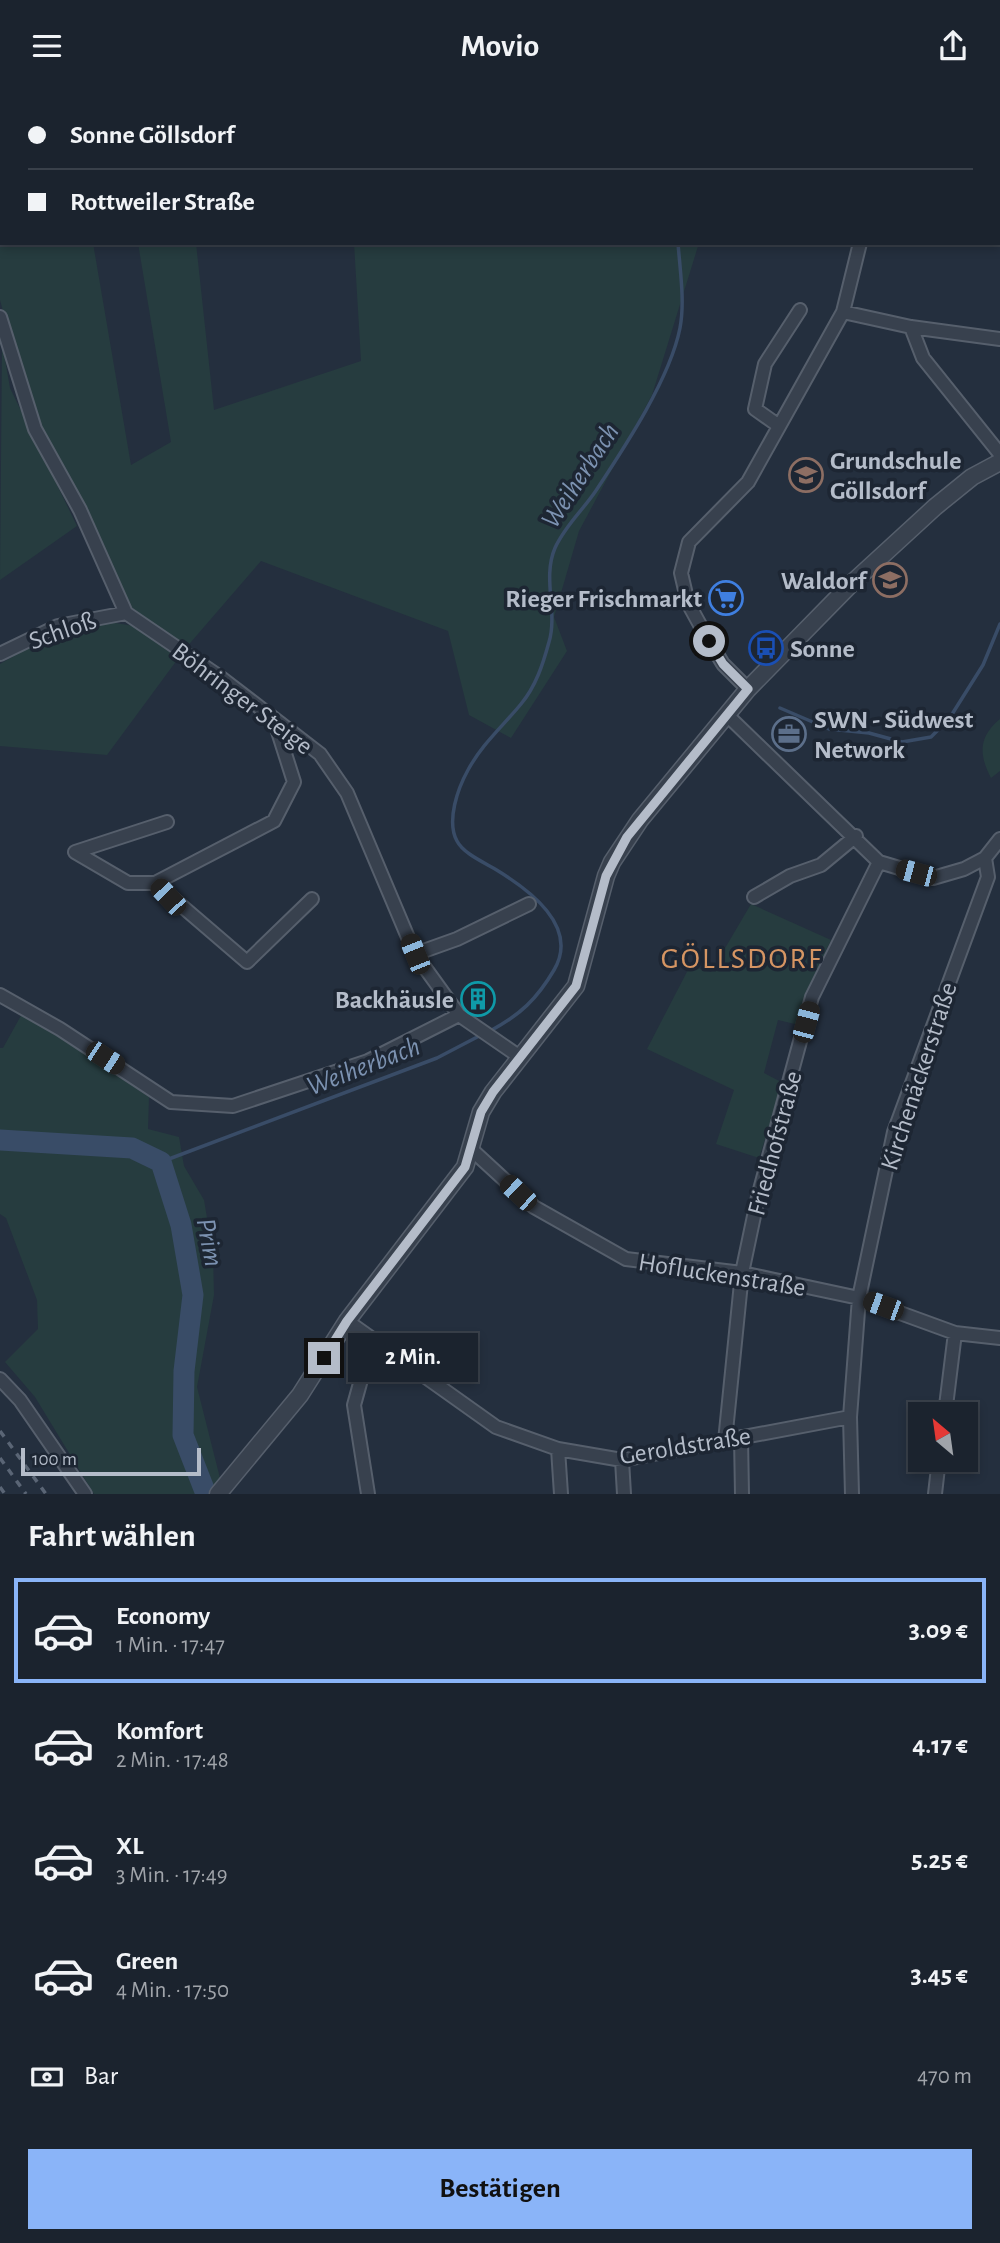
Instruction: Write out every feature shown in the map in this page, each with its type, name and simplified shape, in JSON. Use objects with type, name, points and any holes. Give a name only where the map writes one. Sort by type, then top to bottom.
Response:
[{"type":"street","points":[[748,689],[723,664],[705,634],[688,603],[681,573],[689,542],[748,482],[843,312],[860,245]]},
{"type":"street","points":[[779,426],[755,409],[765,364],[800,310]]},
{"type":"street","points":[[843,312],[911,327],[1000,339]]},
{"type":"street","points":[[0,317],[35,429],[80,510],[126,613]]},
{"type":"street","points":[[911,327],[923,358],[1000,454]]},
{"type":"street","points":[[221,1491],[300,1395],[347,1321],[465,1167],[481,1112],[576,986],[612,862],[640,820],[748,689],[850,585],[935,507],[972,477],[1000,462]]},
{"type":"street","name":"Schloß","points":[[0,654],[58,626],[126,613]]},
{"type":"street","name":"Böhringer Steige","points":[[126,613],[220,677],[320,754],[347,793],[415,954],[459,1015],[520,1057]]},
{"type":"street","points":[[727,715],[856,836],[879,862],[933,878],[964,869],[985,858],[1000,839]]},
{"type":"street","points":[[167,822],[75,852],[128,883],[155,883],[274,821],[294,782],[274,719]]},
{"type":"street","points":[[754,897],[790,876],[821,865],[856,836]]},
{"type":"street","name":"Kirchenäckerstraße","points":[[852,1494],[850,1417],[859,1298],[894,1132],[988,877],[985,858]]},
{"type":"street","name":"Friedhofstraße","points":[[725,1441],[742,1273],[758,1197],[812,997],[879,862]]},
{"type":"street","points":[[155,883],[247,962],[312,899]]},
{"type":"street","points":[[415,954],[457,939],[529,904]]},
{"type":"street","points":[[0,995],[61,1029],[171,1102],[233,1106],[368,1061],[459,1015]]},
{"type":"street","name":"Hofluckenstraße","points":[[472,1150],[534,1207],[626,1259],[742,1273],[859,1298],[954,1333],[1000,1338]]},
{"type":"street","name":"Geroldstraße","points":[[347,1321],[496,1427],[558,1449],[622,1460],[850,1417]]},
{"type":"street","points":[[945,1402],[954,1333]]},
{"type":"street","points":[[368,1494],[354,1405],[372,1339]]},
{"type":"street","points":[[0,1379],[20,1400],[85,1494]]},
{"type":"street","points":[[741,1437],[742,1494]]},
{"type":"street","points":[[558,1449],[561,1494]]},
{"type":"street","points":[[622,1460],[624,1494]]},
{"type":"street","points":[[935,1494],[938,1472]]},
{"type":"green space","points":[[0,245],[93,245],[131,465],[171,442],[138,245],[196,245],[214,410],[361,361],[354,245],[698,245],[652,395],[579,531],[554,617],[567,651],[511,738],[469,715],[448,631],[261,561],[185,649],[137,614],[128,602],[40,423],[15,354],[0,300]]},
{"type":"green space","points":[[2,342],[10,388],[77,526],[0,580]]},
{"type":"green space","points":[[109,622],[134,626],[180,656],[107,755],[0,746],[0,664],[59,630]]},
{"type":"green space","points":[[1000,719],[1000,771],[991,778],[984,762],[984,740]]},
{"type":"green space","points":[[751,904],[831,940],[806,995],[799,1025],[778,1020],[764,1073],[783,1083],[759,1158],[716,1144],[734,1090],[647,1049],[690,966],[711,972]]},
{"type":"green space","points":[[23,1012],[149,1097],[148,1129],[179,1137],[184,1166],[204,1200],[213,1254],[214,1295],[197,1387],[220,1478],[206,1494],[94,1494],[35,1397],[5,1362],[38,1329],[37,1300],[6,1218],[0,1214],[0,1048],[3,1048]]},
{"type":"waterway","name":"Weiherbach","points":[[490,1031],[519,1012],[541,990],[554,970],[560,954],[560,938],[547,911],[535,898],[460,845],[454,833],[455,805],[468,770],[486,743],[526,697],[538,674],[551,631],[550,571],[555,548],[619,455],[645,413],[667,369],[680,328],[682,308],[678,245]]},
{"type":"waterway","points":[[780,708],[829,729],[869,733],[902,742],[931,737],[949,719],[983,665],[1000,624]]},
{"type":"waterway","name":"Weiherbach","points":[[161,1162],[437,1058],[483,1034]]},
{"type":"waterway","name":"Prim","points":[[0,1140],[132,1148],[161,1162],[181,1225],[193,1295],[184,1371],[183,1435],[206,1494]]},
{"type":"railway","points":[[0,1431],[46,1494]]},
{"type":"railway","points":[[0,1458],[26,1494]]},
{"type":"railway","points":[[0,1487],[5,1494]]},
{"type":"place","name":"Grundschule Göllsdorf","points":[[806,475]]},
{"type":"place","name":"Waldorf","points":[[890,580]]},
{"type":"place","name":"Rieger Frischmarkt","points":[[726,598]]},
{"type":"place","name":"Sonne","points":[[766,648]]},
{"type":"place","name":"SWN - Südwest Network","points":[[789,734]]},
{"type":"place","name":"Backhäusle","points":[[478,999]]},
{"type":"district","name":"GÖLLSDORF","points":[[742,958]]},
{"type":"route","points":[[324,1358],[347,1321],[465,1167],[481,1112],[493,1092],[576,986],[606,876],[627,837],[748,689],[723,664],[709,641]]}]
